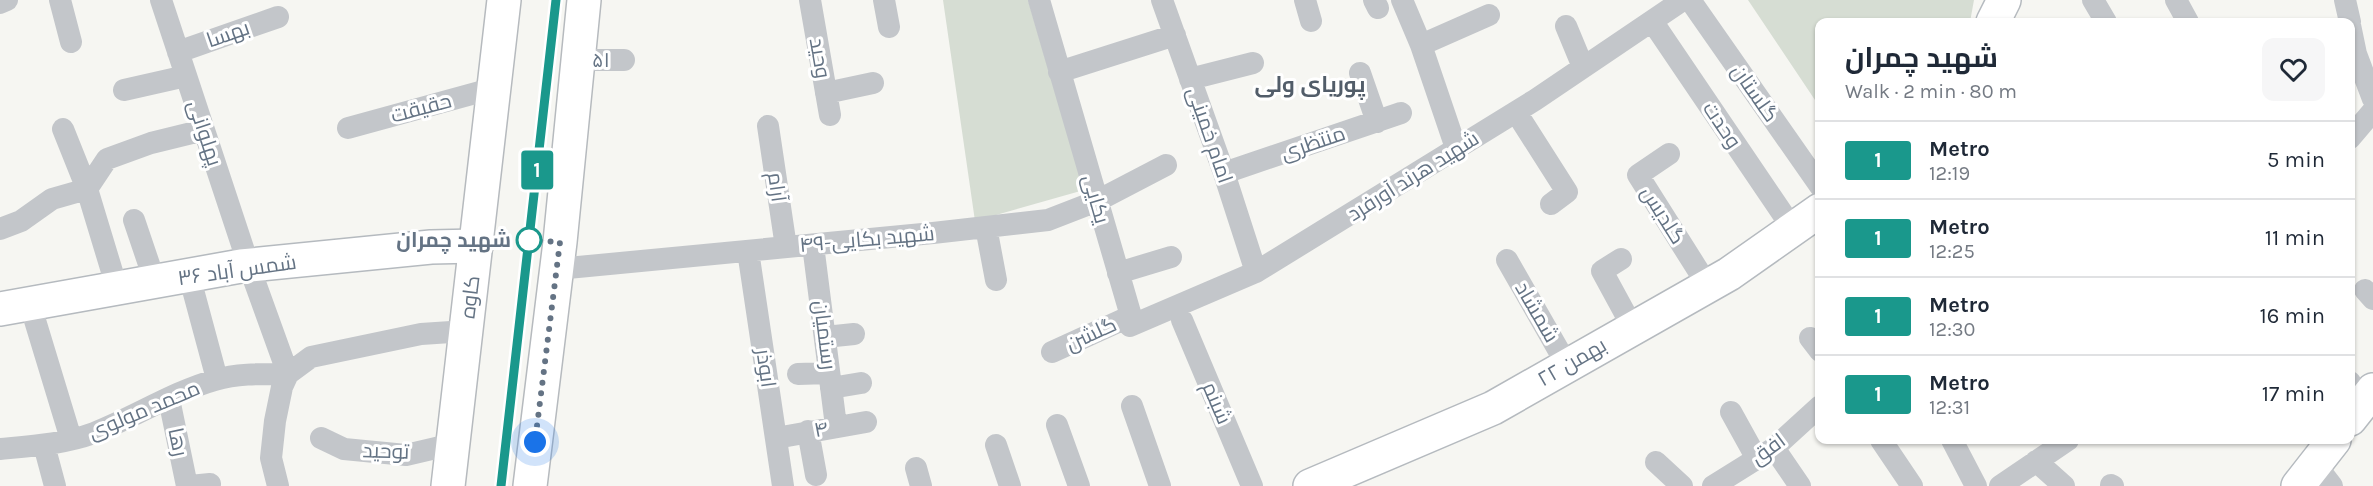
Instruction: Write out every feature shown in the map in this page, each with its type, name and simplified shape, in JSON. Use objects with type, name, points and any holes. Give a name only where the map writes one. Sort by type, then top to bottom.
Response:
[{"type":"street","points":[[0,3],[7,0]]},
{"type":"street","points":[[60,0],[71,42]]},
{"type":"street","name":"پهلوانی","points":[[161,0],[249,266],[288,374]]},
{"type":"street","name":"کاوه","points":[[448,486],[504,0]]},
{"type":"street","points":[[530,486],[557,269],[584,0]]},
{"type":"street","name":"وحید","points":[[810,0],[828,104],[873,83]]},
{"type":"street","points":[[884,0],[889,27]]},
{"type":"street","name":"یکایی","points":[[1039,0],[1130,321]]},
{"type":"street","name":"امام خمینی","points":[[1162,0],[1224,173],[1256,272]]},
{"type":"street","points":[[1402,0],[1421,45],[1456,148]]},
{"type":"street","name":"شهید هرند آورفرد","points":[[1130,321],[1256,272],[1516,112],[1683,0]]},
{"type":"street","name":"گلستان","points":[[1690,0],[1815,179]]},
{"type":"street","points":[[1995,18],[2004,0]]},
{"type":"street","points":[[2018,18],[2023,0]]},
{"type":"street","points":[[2093,0],[2104,18]]},
{"type":"street","points":[[2176,0],[2186,18]]},
{"type":"street","points":[[2345,0],[2349,18]]},
{"type":"street","points":[[1421,45],[1489,15]]},
{"type":"street","name":"بهسا","points":[[178,52],[278,17]]},
{"type":"street","name":"وحدت","points":[[1652,21],[1806,233]]},
{"type":"street","points":[[1566,26],[1583,67]]},
{"type":"street","points":[[1059,72],[1174,35]]},
{"type":"street","points":[[2355,38],[2373,99]]},
{"type":"street","name":"۵۱","points":[[578,60],[624,60]]},
{"type":"street","points":[[1190,79],[1253,63]]},
{"type":"street","points":[[1360,73],[1377,122]]},
{"type":"street","points":[[124,90],[186,76]]},
{"type":"street","name":"حقیقت","points":[[348,128],[494,88]]},
{"type":"street","points":[[2355,132],[2373,111]]},
{"type":"street","points":[[1516,112],[1567,192],[1551,204]]},
{"type":"street","name":"منتظری","points":[[1224,173],[1401,114]]},
{"type":"street","name":"آرام","points":[[768,126],[786,247]]},
{"type":"street","points":[[63,129],[87,189],[117,288]]},
{"type":"street","points":[[0,229],[21,221],[52,199],[87,189],[107,159],[151,143],[204,130]]},
{"type":"street","name":"گلدیس","points":[[1669,154],[1638,175],[1708,286]]},
{"type":"street","name":"۴۹-شهید بکایی","points":[[557,269],[1048,220],[1097,201],[1166,165]]},
{"type":"street","name":"۲۲ بهمن","points":[[1361,486],[1492,430],[1735,291],[1806,233],[1815,218]]},
{"type":"street","points":[[134,220],[155,282]]},
{"type":"street","points":[[986,227],[996,280]]},
{"type":"street","name":"۲۲ بهمن","points":[[1310,486],[1493,408],[1567,364],[1806,233]]},
{"type":"street","name":"رستمیان","points":[[813,245],[836,426]]},
{"type":"street","name":"شمس آباد ۳۶","points":[[15,307],[241,266],[431,247],[476,246]]},
{"type":"street","name":"ابوذر","points":[[748,251],[783,486]]},
{"type":"street","points":[[1118,273],[1171,257]]},
{"type":"street","points":[[1621,259],[1602,271],[1633,328]]},
{"type":"street","name":"شمشاد","points":[[1507,260],[1567,364]]},
{"type":"street","points":[[189,275],[217,379]]},
{"type":"street","points":[[15,307],[71,439]]},
{"type":"street","name":"شبنم","points":[[1182,320],[1252,486]]},
{"type":"street","name":"گلشن","points":[[1052,352],[1130,321]]},
{"type":"street","points":[[278,486],[271,459],[275,421],[282,387],[288,374],[311,357],[421,334],[466,331]]},
{"type":"street","points":[[825,337],[854,334]]},
{"type":"street","name":"محمد مولوی","points":[[0,449],[44,445],[92,434],[217,379],[253,374],[288,374]]},
{"type":"street","points":[[798,375],[861,383]]},
{"type":"street","name":"رها","points":[[169,399],[196,485]]},
{"type":"street","points":[[1132,406],[1160,486]]},
{"type":"street","name":"افق","points":[[1713,486],[1765,454],[1815,410]]},
{"type":"street","points":[[1731,412],[1765,454],[1800,486]]},
{"type":"street","name":"۴","points":[[776,438],[866,422]]},
{"type":"street","points":[[1057,425],[1079,486]]},
{"type":"street","points":[[808,431],[816,474]]},
{"type":"street","name":"توحید","points":[[321,438],[344,449],[406,455],[453,444]]},
{"type":"street","points":[[1884,444],[1912,486]]},
{"type":"street","points":[[1954,444],[1976,486]]},
{"type":"street","points":[[2000,486],[2062,444]]},
{"type":"street","points":[[44,445],[55,486]]},
{"type":"street","points":[[996,445],[1010,486]]},
{"type":"street","points":[[2036,461],[2064,486]]},
{"type":"street","points":[[1656,462],[1682,486]]},
{"type":"shaded area","points":[[943,0],[1028,0],[1084,190],[975,221]]},
{"type":"shaded area","points":[[1748,0],[1974,0],[1971,18],[1815,18],[1815,100]]},
{"type":"metro line","name":"1","points":[[501,486],[556,0]]},
{"type":"place","name":"شهید چمران","points":[[529,240]]},
{"type":"district","name":"پوریای ولی","points":[[1310,84]]},
{"type":"route","points":[[529,240],[560,242],[535,442]]}]
